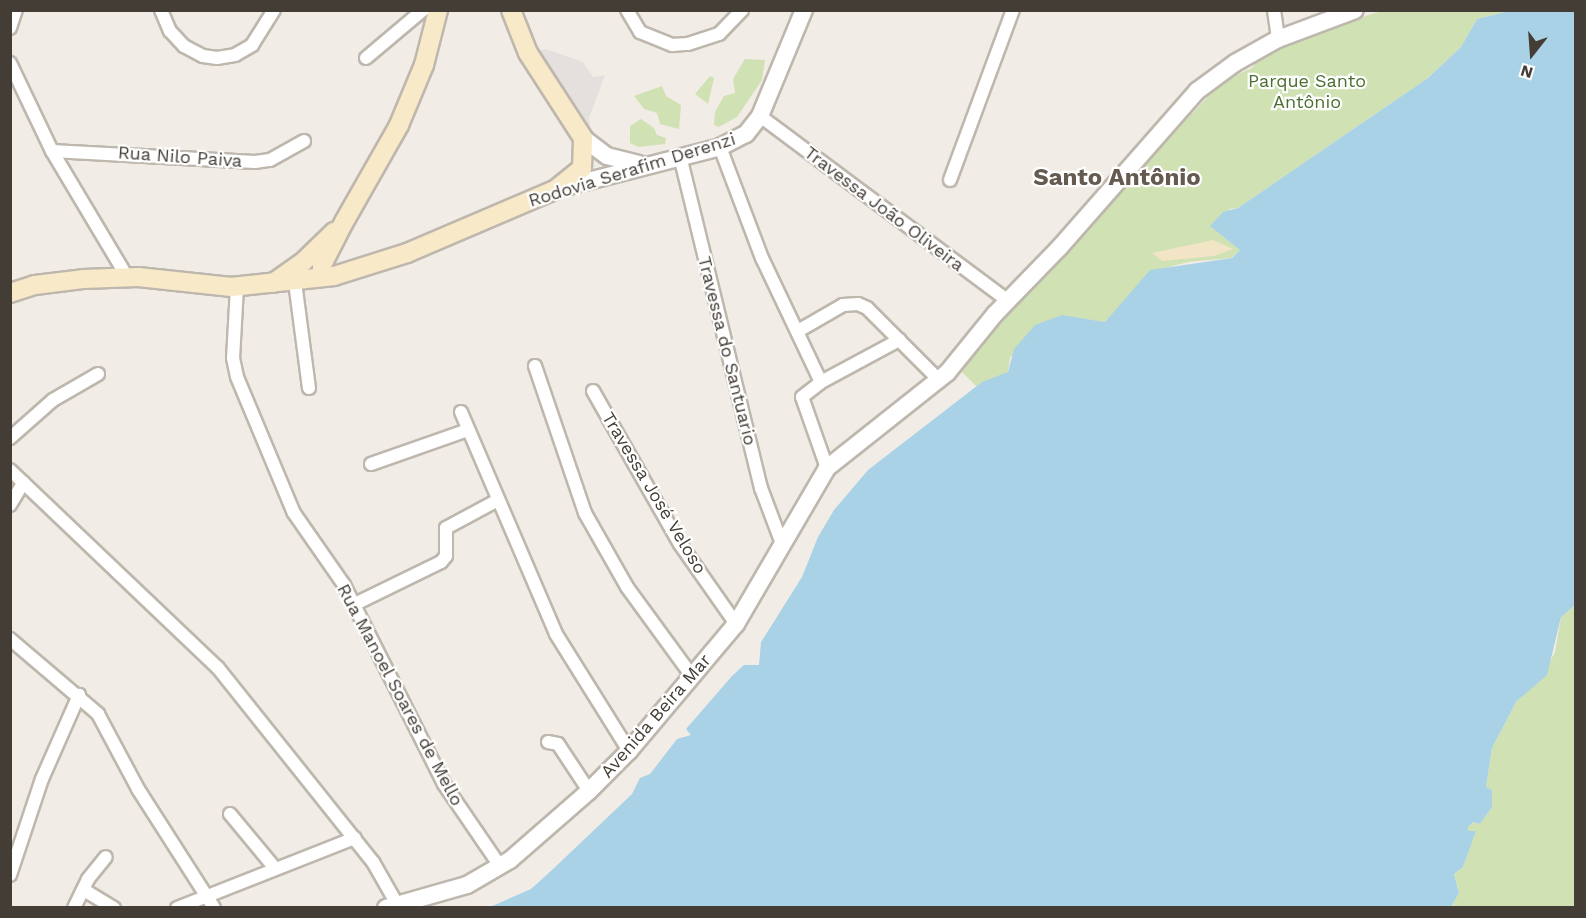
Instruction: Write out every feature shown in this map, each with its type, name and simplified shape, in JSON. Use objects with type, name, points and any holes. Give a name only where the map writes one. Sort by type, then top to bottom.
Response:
[{"type":"main road","points":[[322,277],[322,265],[399,125],[424,65],[438,10]]},
{"type":"main road","points":[[511,10],[528,53],[583,138],[582,168],[555,190]]},
{"type":"main road","name":"Rodovia Serafim Derenzi","points":[[10,293],[35,285],[127,277],[237,287],[295,282],[322,277],[407,253],[555,190]]},
{"type":"main road","name":"Rodovia Serafim Derenzi","points":[[273,283],[302,263],[344,222]]},
{"type":"street","points":[[10,28],[16,10]]},
{"type":"street","points":[[161,10],[170,31],[184,46],[203,56],[218,58],[235,55],[252,45],[274,10]]},
{"type":"street","points":[[366,58],[423,10]]},
{"type":"street","points":[[627,10],[640,32],[672,45],[719,34],[742,10]]},
{"type":"street","name":"Rodovia Serafim Derenzi","points":[[555,190],[640,165],[720,147],[746,134],[760,116],[804,10]]},
{"type":"street","points":[[950,180],[1013,10]]},
{"type":"street","points":[[1274,10],[1278,39]]},
{"type":"street","points":[[899,340],[806,391],[801,402],[827,468],[939,380],[1197,92],[1235,63],[1278,39],[1354,11]]},
{"type":"street","points":[[10,63],[52,152],[127,277]]},
{"type":"street","name":"Travessa João Oliveira","points":[[760,116],[1008,301]]},
{"type":"street","points":[[583,138],[607,156],[640,165]]},
{"type":"street","name":"Rua Nilo Paiva","points":[[52,152],[134,153],[255,162],[277,157],[304,141]]},
{"type":"street","points":[[720,147],[762,258],[821,382]]},
{"type":"street","name":"Travessa do Santuario","points":[[680,156],[761,488],[782,544]]},
{"type":"street","points":[[295,282],[309,388]]},
{"type":"street","name":"Rua Manoel Soares de Mello","points":[[237,287],[233,358],[237,377],[294,513],[355,604],[444,784],[500,866]]},
{"type":"street","points":[[798,331],[850,303],[867,308],[939,380]]},
{"type":"street","points":[[535,366],[585,513],[627,587],[692,676]]},
{"type":"street","points":[[10,438],[52,400],[98,374]]},
{"type":"street","name":"Travessa José Veloso","points":[[593,391],[680,544],[736,624]]},
{"type":"street","points":[[461,411],[567,656],[629,751]]},
{"type":"street","points":[[371,464],[468,430]]},
{"type":"street","name":"Avenida Beira Mar","points":[[392,906],[467,885],[500,866],[589,791],[629,751],[736,624],[827,468]]},
{"type":"street","points":[[10,471],[211,660],[355,838],[392,906]]},
{"type":"street","points":[[10,505],[23,483]]},
{"type":"street","points":[[355,604],[441,562],[446,556],[446,528],[498,500]]},
{"type":"street","points":[[10,639],[22,653],[79,695],[98,714],[138,789],[214,908]]},
{"type":"street","points":[[10,875],[42,779],[79,695]]},
{"type":"street","points":[[548,742],[558,744],[589,791]]},
{"type":"street","points":[[230,814],[274,867]]},
{"type":"street","points":[[177,908],[274,867],[355,838]]},
{"type":"street","points":[[74,908],[86,884],[106,857]]},
{"type":"street","points":[[86,884],[114,908]]},
{"type":"green space","name":"Parque Santo Antônio","points":[[1382,11],[1509,11],[1477,19],[1461,47],[1428,78],[1238,208],[1229,209],[1241,250],[1231,258],[1188,262],[1157,270],[1105,322],[1078,318],[1010,357],[1008,372],[977,387],[960,370],[1010,304],[1223,81],[1252,68],[1264,51],[1283,41]]},
{"type":"green space","points":[[745,59],[765,60],[762,80],[737,117],[719,127],[714,125],[715,112],[724,96],[735,93],[733,79]]},
{"type":"green space","points":[[710,76],[714,78],[708,104],[695,94]]},
{"type":"green space","points":[[662,86],[666,96],[681,105],[679,129],[660,124],[657,113],[644,109],[634,96]]},
{"type":"green space","points":[[641,119],[654,128],[657,135],[666,138],[665,144],[638,147],[630,143],[630,126]]},
{"type":"green space","points":[[1575,605],[1575,907],[1451,908],[1459,892],[1454,874],[1463,867],[1475,832],[1468,831],[1468,827],[1473,822],[1480,824],[1492,807],[1486,787],[1492,748],[1516,702],[1539,681],[1555,652],[1561,617]]},
{"type":"sand","points":[[1213,240],[1233,249],[1214,256],[1162,261],[1152,253]]},
{"type":"shaded area","points":[[546,49],[583,62],[593,77],[605,75],[589,118],[591,135],[537,52]]},
{"type":"water","points":[[1509,11],[1575,11],[1575,605],[1561,617],[1547,675],[1516,702],[1492,748],[1486,787],[1492,790],[1492,807],[1480,824],[1473,822],[1468,827],[1468,831],[1476,831],[1463,867],[1454,874],[1459,893],[1451,907],[490,907],[531,889],[632,794],[640,778],[650,774],[677,739],[691,735],[686,729],[732,676],[744,665],[759,665],[761,642],[802,577],[818,537],[834,510],[868,470],[982,382],[1008,372],[1014,349],[1035,325],[1062,315],[1105,322],[1150,270],[1232,258],[1240,250],[1210,226],[1223,212],[1238,208],[1428,78],[1461,47],[1477,19]]},
{"type":"district","name":"Santo Antônio","points":[[1117,178]]}]
